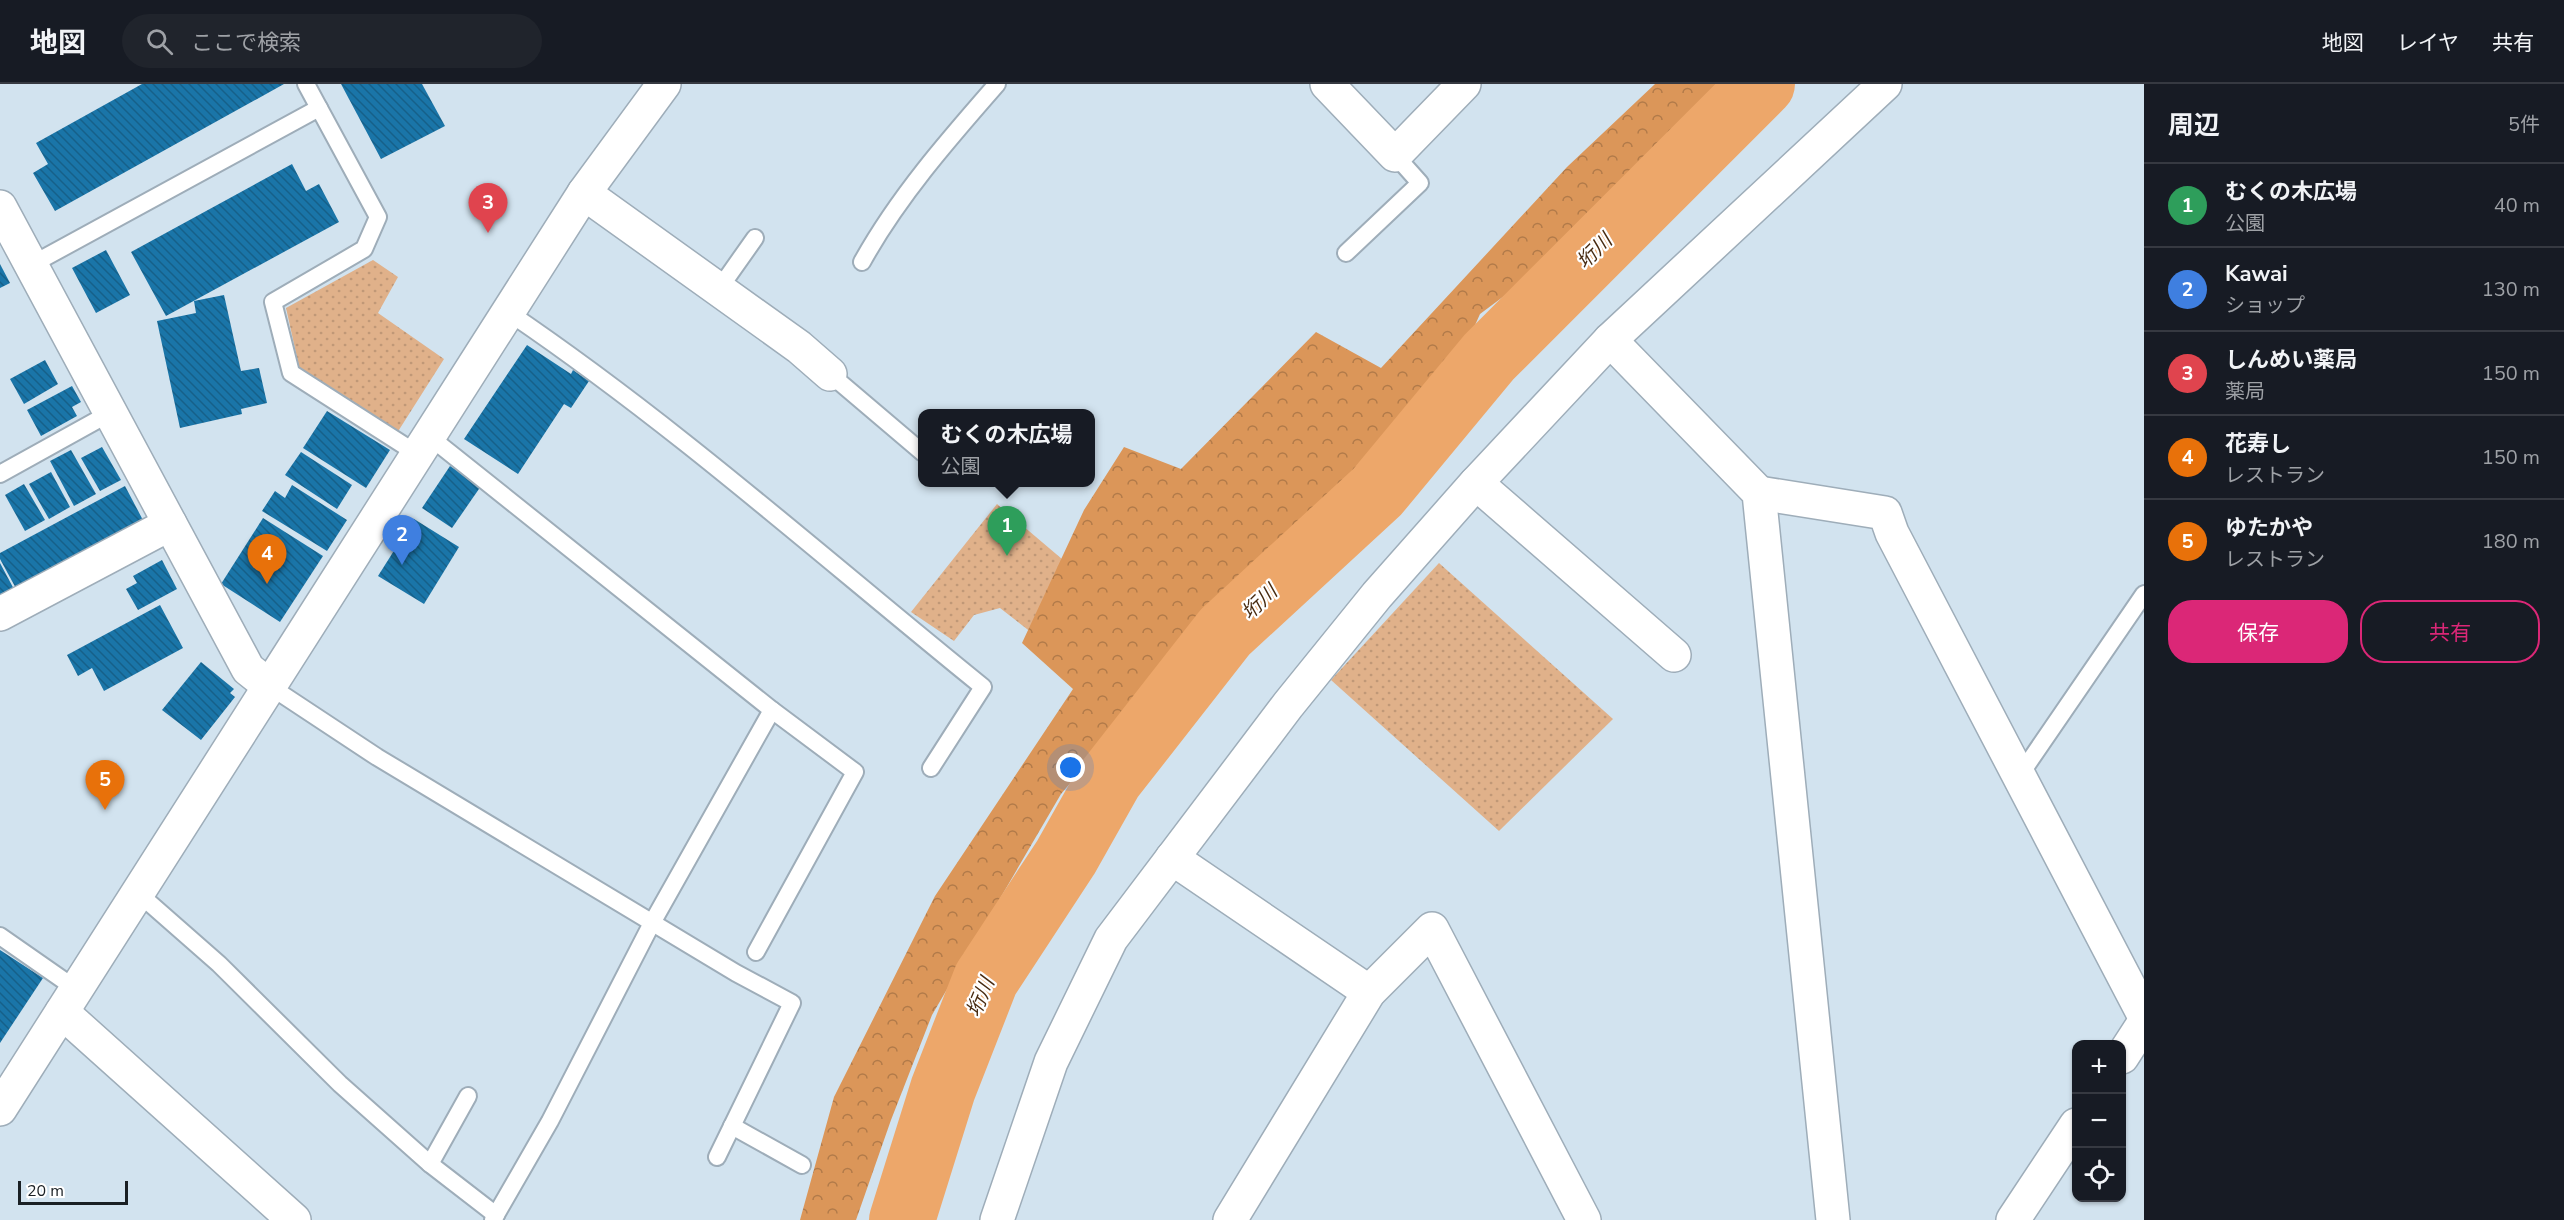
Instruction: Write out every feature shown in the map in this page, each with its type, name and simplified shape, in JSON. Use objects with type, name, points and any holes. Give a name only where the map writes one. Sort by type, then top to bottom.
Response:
[{"type":"street","points":[[0,1109],[136,892],[424,446],[584,193],[664,84]]},
{"type":"street","points":[[1327,84],[1395,155],[1464,84]]},
{"type":"street","points":[[997,1220],[1051,1062],[1111,939],[1295,696],[1377,595],[1476,483],[1610,340],[1885,84]]},
{"type":"street","points":[[584,193],[799,347],[830,374]]},
{"type":"street","points":[[0,207],[248,669],[268,685]]},
{"type":"street","points":[[1610,340],[1759,493],[1885,513],[1892,533],[2144,1015]]},
{"type":"street","points":[[1476,483],[1674,655]]},
{"type":"street","points":[[1759,493],[1833,1220]]},
{"type":"street","points":[[0,614],[170,524]]},
{"type":"street","points":[[1172,858],[1368,992]]},
{"type":"street","points":[[1230,1220],[1368,992],[1432,929],[1584,1220]]},
{"type":"street","points":[[69,1000],[294,1220]]},
{"type":"street","points":[[2126,1050],[2144,1023]]},
{"type":"street","points":[[2013,1220],[2072,1131]]},
{"type":"lane","points":[[306,84],[378,218],[364,249],[273,302],[291,373],[424,446],[855,772],[756,952]]},
{"type":"lane","points":[[862,262],[876,237],[944,145],[997,84]]},
{"type":"lane","points":[[31,266],[319,108]]},
{"type":"lane","points":[[1346,253],[1420,183],[1395,155]]},
{"type":"lane","points":[[719,290],[755,238]]},
{"type":"lane","points":[[508,312],[555,344],[758,502],[983,687],[931,768]]},
{"type":"lane","points":[[830,374],[918,449]]},
{"type":"lane","points":[[0,474],[110,413]]},
{"type":"lane","points":[[2020,775],[2144,594]]},
{"type":"lane","points":[[268,685],[377,757],[736,973],[792,1003],[717,1157]]},
{"type":"lane","points":[[136,892],[219,964],[340,1084],[430,1164],[495,1217],[555,1111],[652,922],[772,710]]},
{"type":"lane","points":[[0,936],[69,1000]]},
{"type":"lane","points":[[430,1164],[468,1096]]},
{"type":"lane","points":[[732,1126],[802,1165]]},
{"type":"shaded area","points":[[373,260],[398,277],[378,313],[444,359],[397,433],[300,371],[286,308]]},
{"type":"shaded area","points":[[997,504],[1148,632],[1104,689],[1000,608],[974,615],[954,641],[911,612]]},
{"type":"shaded area","points":[[1439,563],[1613,719],[1499,831],[1331,680]]},
{"type":"green space","points":[[1655,84],[1737,84],[1543,267],[1480,314],[1451,379],[1260,581],[1151,689],[1061,794],[932,1015],[891,1120],[856,1220],[800,1220],[834,1097],[935,896],[1073,689],[1022,643],[1084,510],[1124,447],[1181,469],[1316,332],[1381,368],[1567,167]]},
{"type":"building","points":[[142,84],[284,84],[55,211],[33,173],[48,164],[36,143]]},
{"type":"building","points":[[341,84],[422,84],[445,126],[381,159]]},
{"type":"building","points":[[292,164],[306,191],[319,184],[339,222],[166,316],[131,252]]},
{"type":"building","points":[[106,250],[130,295],[96,313],[72,268]]},
{"type":"building","points":[[0,264],[10,283],[0,288]]},
{"type":"building","points":[[224,295],[241,371],[259,368],[267,403],[241,409],[242,414],[180,428],[157,321],[196,313],[194,301]]},
{"type":"building","points":[[527,345],[571,374],[573,370],[589,381],[571,408],[564,404],[518,474],[464,439]]},
{"type":"building","points":[[45,360],[58,384],[24,404],[10,379]]},
{"type":"building","points":[[72,386],[81,402],[72,407],[77,416],[41,436],[27,410]]},
{"type":"building","points":[[327,411],[390,450],[366,488],[303,448]]},
{"type":"building","points":[[102,447],[121,480],[100,491],[81,458]]},
{"type":"building","points":[[71,450],[96,494],[74,506],[50,461]]},
{"type":"building","points":[[301,452],[352,485],[337,509],[285,475]]},
{"type":"building","points":[[450,466],[481,486],[452,528],[422,508]]},
{"type":"building","points":[[51,472],[70,507],[49,519],[29,484]]},
{"type":"building","points":[[24,484],[45,520],[25,531],[5,495]]},
{"type":"building","points":[[292,485],[347,520],[327,551],[262,511],[275,491],[285,498]]},
{"type":"building","points":[[125,486],[145,524],[18,592],[0,559],[0,553]]},
{"type":"building","points":[[263,518],[323,556],[280,622],[221,584]]},
{"type":"building","points":[[414,519],[459,547],[424,604],[378,576]]},
{"type":"building","points":[[162,560],[177,589],[138,610],[126,589],[137,583],[133,576]]},
{"type":"building","points":[[0,563],[16,593],[0,602]]},
{"type":"building","points":[[160,605],[183,648],[104,691],[92,668],[78,676],[67,655]]},
{"type":"building","points":[[201,662],[234,689],[230,693],[235,697],[201,740],[162,710]]},
{"type":"building","points":[[0,950],[43,978],[0,1043]]},
{"type":"waterway","name":"垳川","points":[[902,1220],[943,1089],[986,979],[1066,857],[1110,779],[1225,632],[1377,492],[1489,357],[1762,84]]},
{"type":"place","name":"しんめい薬局","points":[[488,233]]},
{"type":"place","name":"むくの木広場","points":[[1007,556]]},
{"type":"place","name":"Kawai","points":[[402,565]]},
{"type":"place","name":"花寿し","points":[[267,584]]},
{"type":"place","name":"ゆたかや","points":[[105,810]]}]
